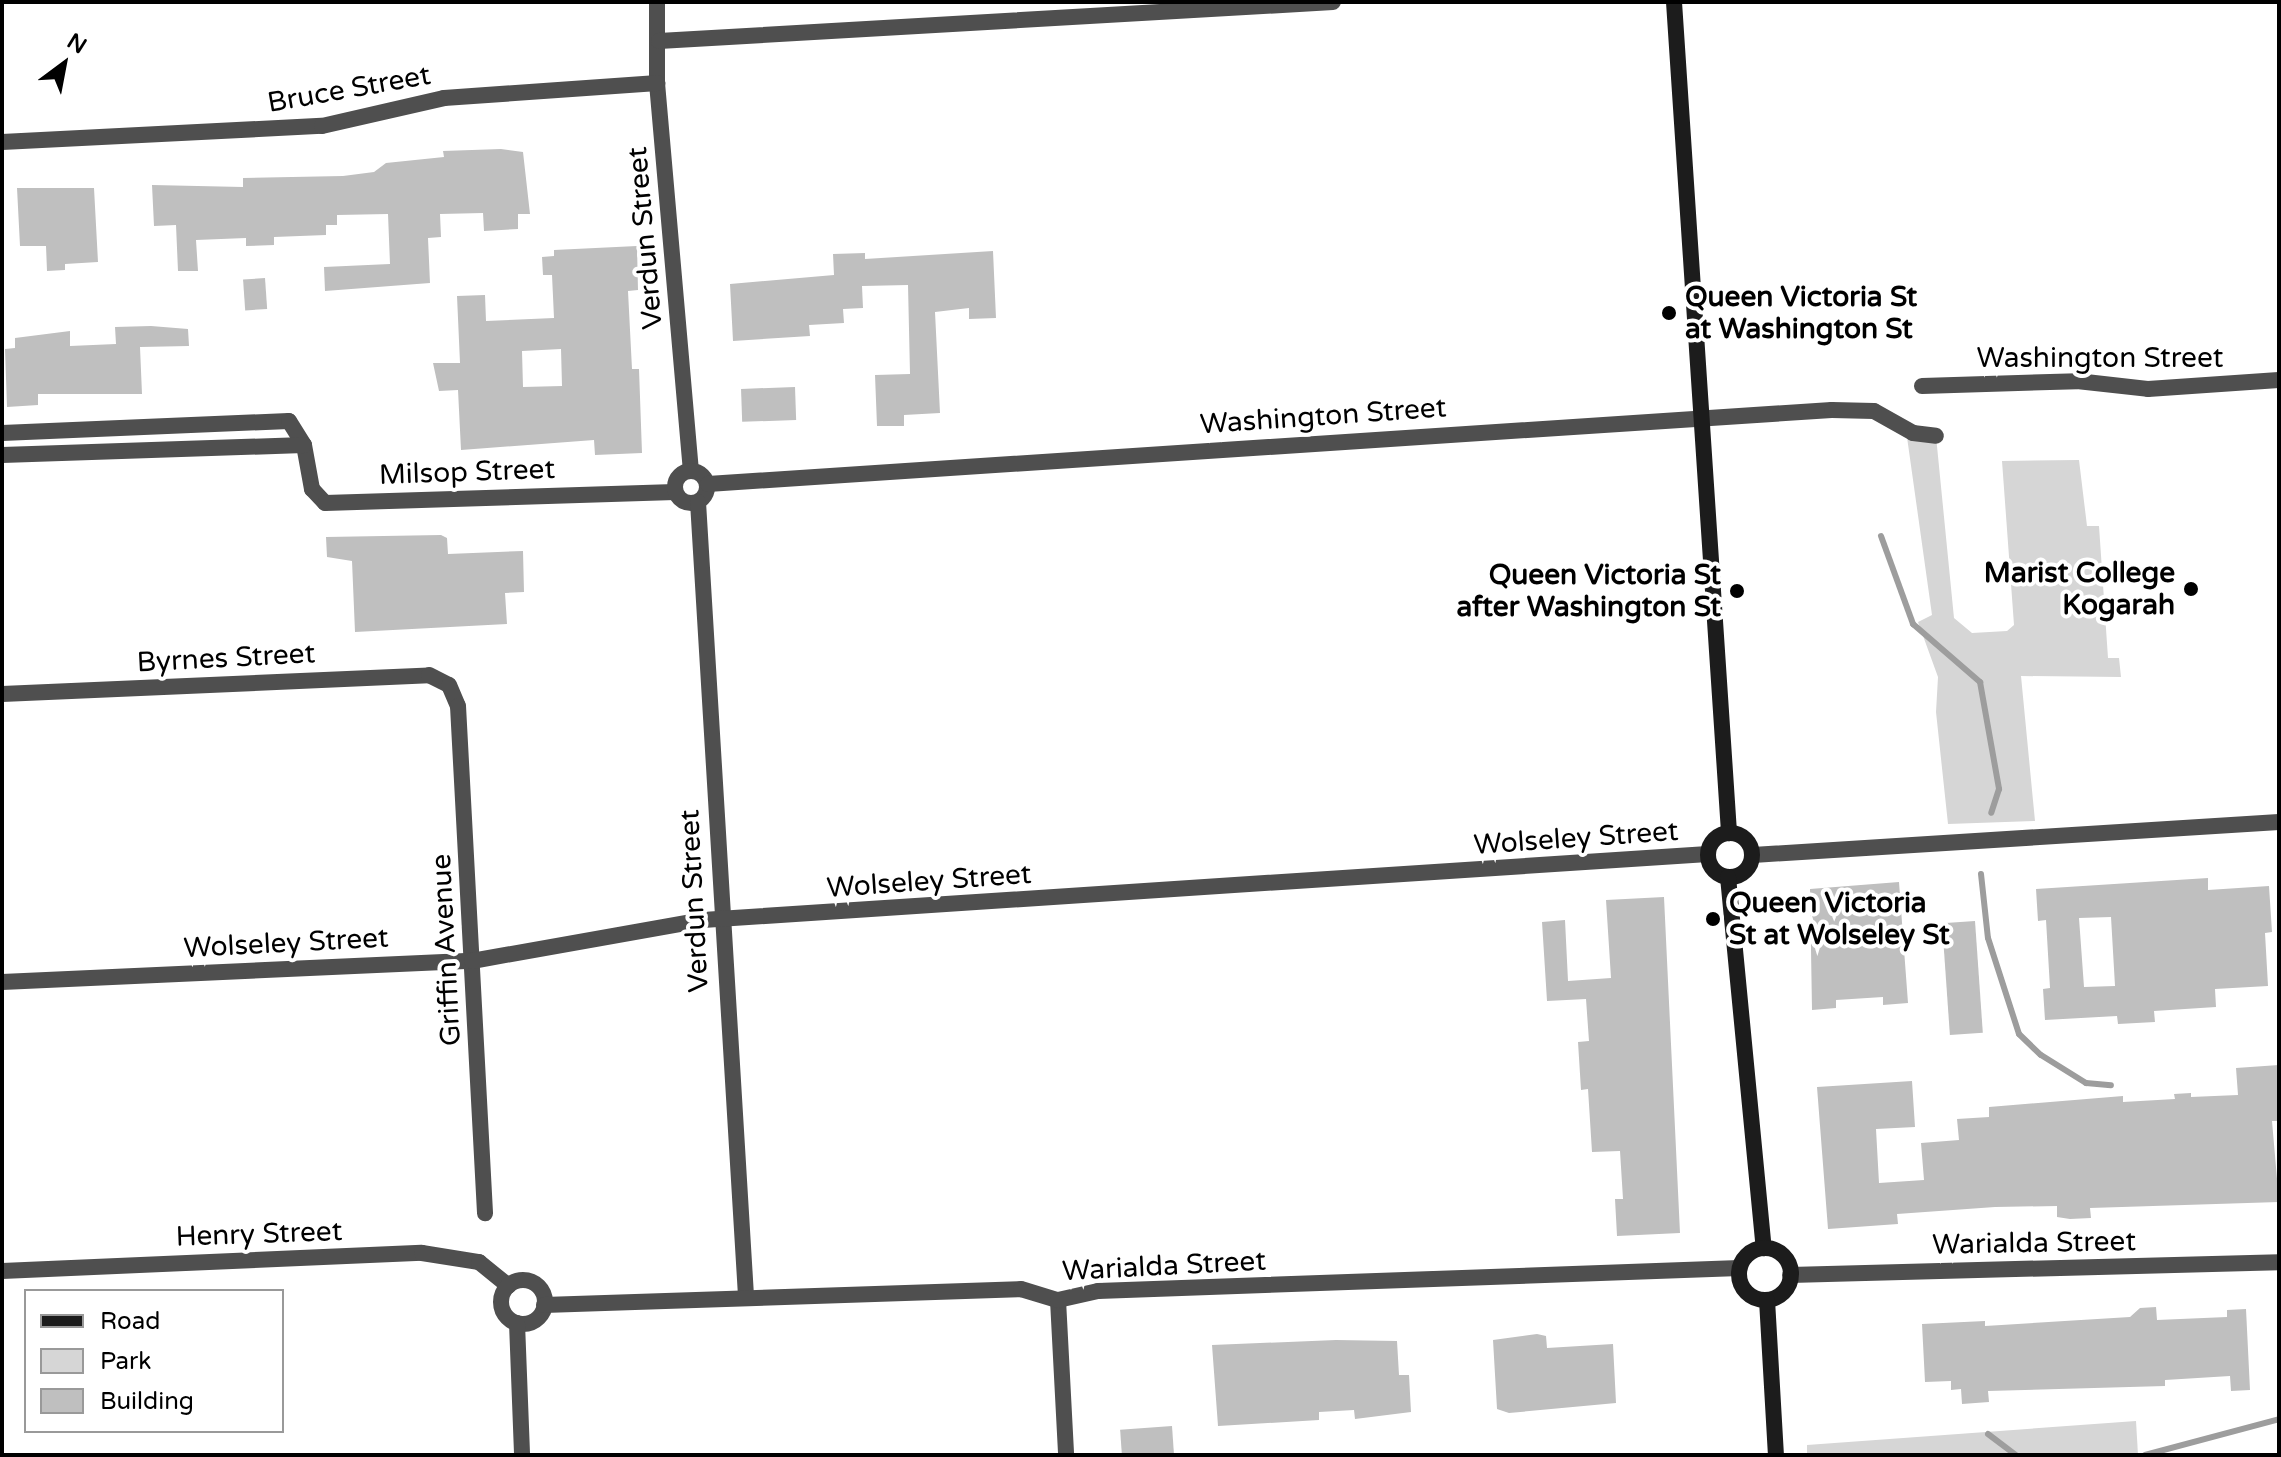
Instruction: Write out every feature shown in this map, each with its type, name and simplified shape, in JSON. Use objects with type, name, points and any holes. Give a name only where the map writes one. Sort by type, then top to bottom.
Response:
[{"type":"main road","points":[[1674,2],[1729,833]]},
{"type":"main road","points":[[1729,833],[1745,838],[1753,855],[1746,870],[1728,877],[1712,868],[1708,854],[1713,840],[1729,833]]},
{"type":"main road","points":[[1728,877],[1764,1248]]},
{"type":"main road","points":[[1764,1248],[1786,1260],[1790,1275],[1783,1293],[1767,1300],[1744,1289],[1740,1268],[1749,1253],[1764,1248]]},
{"type":"main road","points":[[1767,1300],[1776,1455]]},
{"type":"street","name":"Verdun Street","points":[[657,2],[657,83],[691,470]]},
{"type":"street","points":[[659,41],[1333,2]]},
{"type":"street","name":"Bruce Street","points":[[2,142],[322,126],[444,98],[657,83]]},
{"type":"street","name":"Washington Street","points":[[1922,386],[2077,381],[2148,389],[2279,380]]},
{"type":"street","name":"Washington Street","points":[[708,484],[1871,410],[1913,433],[1936,436]]},
{"type":"street","points":[[2,433],[289,421],[304,445]]},
{"type":"street","points":[[2,455],[304,445]]},
{"type":"street","name":"Milsop Street","points":[[304,445],[312,489],[325,503],[675,492]]},
{"type":"street","points":[[691,470],[708,484],[698,502],[681,500],[675,492],[676,478],[691,470]]},
{"type":"street","name":"Verdun Street","points":[[698,502],[746,1297]]},
{"type":"street","name":"Byrnes Street","points":[[2,694],[429,675],[449,685]]},
{"type":"street","name":"Griffin Avenue","points":[[449,685],[458,706],[485,1213]]},
{"type":"street","points":[[1753,855],[2279,822]]},
{"type":"street","name":"Wolseley Street","points":[[2,982],[472,961],[721,921],[1708,854]]},
{"type":"street","name":"Henry Street","points":[[2,1271],[422,1253],[479,1262],[509,1286]]},
{"type":"street","name":"Warialda Street","points":[[1790,1275],[2279,1262]]},
{"type":"street","name":"Warialda Street","points":[[544,1305],[1021,1289],[1058,1300],[1098,1291],[1740,1268]]},
{"type":"street","points":[[517,1323],[537,1319],[544,1305],[542,1292],[533,1283],[509,1286],[501,1303],[517,1323],[522,1455]]},
{"type":"street","points":[[1058,1300],[1066,1455]]},
{"type":"green space","points":[[1906,430],[1936,436],[1954,618],[1972,633],[2007,631],[2014,625],[2002,461],[2079,460],[2087,526],[2099,526],[2108,658],[2119,658],[2121,677],[2021,676],[2035,821],[1948,824],[1936,712],[1938,677],[1918,622],[1932,615]]},
{"type":"green space","points":[[2136,1421],[2138,1455],[1807,1455],[1807,1445]]},
{"type":"building","points":[[501,149],[523,152],[530,214],[518,214],[518,229],[484,231],[483,213],[440,214],[441,237],[428,238],[430,283],[325,291],[324,267],[390,264],[388,214],[337,215],[337,225],[326,225],[326,235],[274,237],[274,245],[246,246],[246,238],[196,240],[198,271],[178,271],[176,225],[154,226],[152,185],[243,187],[243,178],[343,176],[374,172],[386,163],[444,157],[443,151]]},
{"type":"building","points":[[17,188],[94,188],[98,262],[65,264],[65,270],[47,271],[46,246],[20,246]]},
{"type":"building","points":[[637,246],[638,290],[628,291],[632,369],[639,369],[642,453],[595,455],[594,440],[461,450],[458,390],[439,391],[433,363],[460,363],[457,296],[485,295],[486,321],[554,318],[552,275],[543,275],[542,257],[554,256],[554,250]],"holes":[[[561,349],[562,386],[523,387],[522,351]]]},
{"type":"building","points":[[993,251],[996,318],[969,319],[969,308],[935,312],[940,413],[904,415],[904,426],[877,426],[875,375],[910,374],[908,285],[862,286],[863,308],[843,309],[844,323],[809,325],[810,336],[733,341],[730,284],[834,275],[833,254],[865,253],[865,259]]},
{"type":"building","points":[[265,278],[267,309],[245,310],[243,280]]},
{"type":"building","points":[[115,327],[188,329],[189,346],[140,347],[142,394],[38,394],[38,405],[7,407],[5,349],[15,348],[15,338],[70,331],[70,346],[116,344]]},
{"type":"building","points":[[795,387],[796,420],[742,422],[741,389]]},
{"type":"building","points":[[441,535],[447,538],[448,554],[523,551],[524,592],[505,593],[507,624],[355,632],[352,561],[327,557],[326,537]]},
{"type":"building","points":[[2208,878],[2208,890],[2269,886],[2272,932],[2265,933],[2268,986],[2215,989],[2216,1007],[2154,1011],[2155,1022],[2118,1024],[2117,1016],[2045,1020],[2043,989],[2050,988],[2046,920],[2038,921],[2036,889]],"holes":[[[2111,917],[2115,986],[2084,987],[2079,918]]]},
{"type":"building","points":[[1899,882],[1908,1003],[1883,1005],[1883,997],[1836,1000],[1836,1008],[1812,1010],[1810,889]]},
{"type":"building","points":[[1664,897],[1680,1233],[1617,1236],[1615,1199],[1623,1199],[1620,1151],[1592,1152],[1588,1089],[1581,1090],[1578,1042],[1589,1041],[1586,999],[1547,1001],[1542,922],[1565,920],[1568,981],[1611,978],[1606,900]]},
{"type":"building","points":[[1975,921],[1983,1033],[1950,1035],[1942,923]]},
{"type":"building","points":[[2279,1065],[2279,1121],[2272,1121],[2279,1202],[2090,1208],[2091,1218],[2070,1219],[2057,1217],[2057,1206],[1995,1207],[1897,1214],[1898,1224],[1828,1229],[1817,1087],[1912,1081],[1915,1127],[1876,1129],[1879,1183],[1924,1180],[1921,1143],[1959,1140],[1957,1119],[1989,1117],[1989,1107],[2123,1096],[2123,1102],[2175,1099],[2174,1094],[2191,1093],[2191,1097],[2238,1095],[2236,1068]]},
{"type":"building","points":[[2156,1307],[2157,1320],[2227,1317],[2227,1310],[2246,1309],[2250,1390],[2231,1391],[2230,1376],[2165,1380],[2165,1386],[1988,1391],[1989,1402],[1962,1404],[1961,1389],[1951,1390],[1951,1381],[1925,1382],[1922,1324],[1985,1321],[1985,1326],[2130,1317],[2140,1308]]},
{"type":"building","points":[[1537,1334],[1546,1336],[1547,1348],[1613,1344],[1616,1403],[1509,1413],[1497,1409],[1493,1340]]},
{"type":"building","points":[[1397,1341],[1399,1375],[1409,1375],[1411,1412],[1355,1419],[1354,1410],[1319,1412],[1319,1420],[1218,1426],[1212,1345]]},
{"type":"building","points":[[1172,1426],[1174,1455],[1122,1455],[1120,1430]]},
{"type":"waterway","points":[[1881,536],[1913,624],[1980,682],[1999,789],[1991,813]]},
{"type":"waterway","points":[[1981,874],[1988,938],[2019,1034],[2041,1055],[2086,1083],[2111,1085]]},
{"type":"waterway","points":[[2145,1455],[2279,1419]]},
{"type":"waterway","points":[[1988,1434],[2016,1455]]},
{"type":"place","name":"Queen Victoria St at Washington St","points":[[1669,313]]},
{"type":"place","name":"Marist College Kogarah","points":[[2191,589]]},
{"type":"place","name":"Queen Victoria St after Washington St","points":[[1737,591]]},
{"type":"place","name":"Queen Victoria St at Wolseley St","points":[[1713,919]]}]
